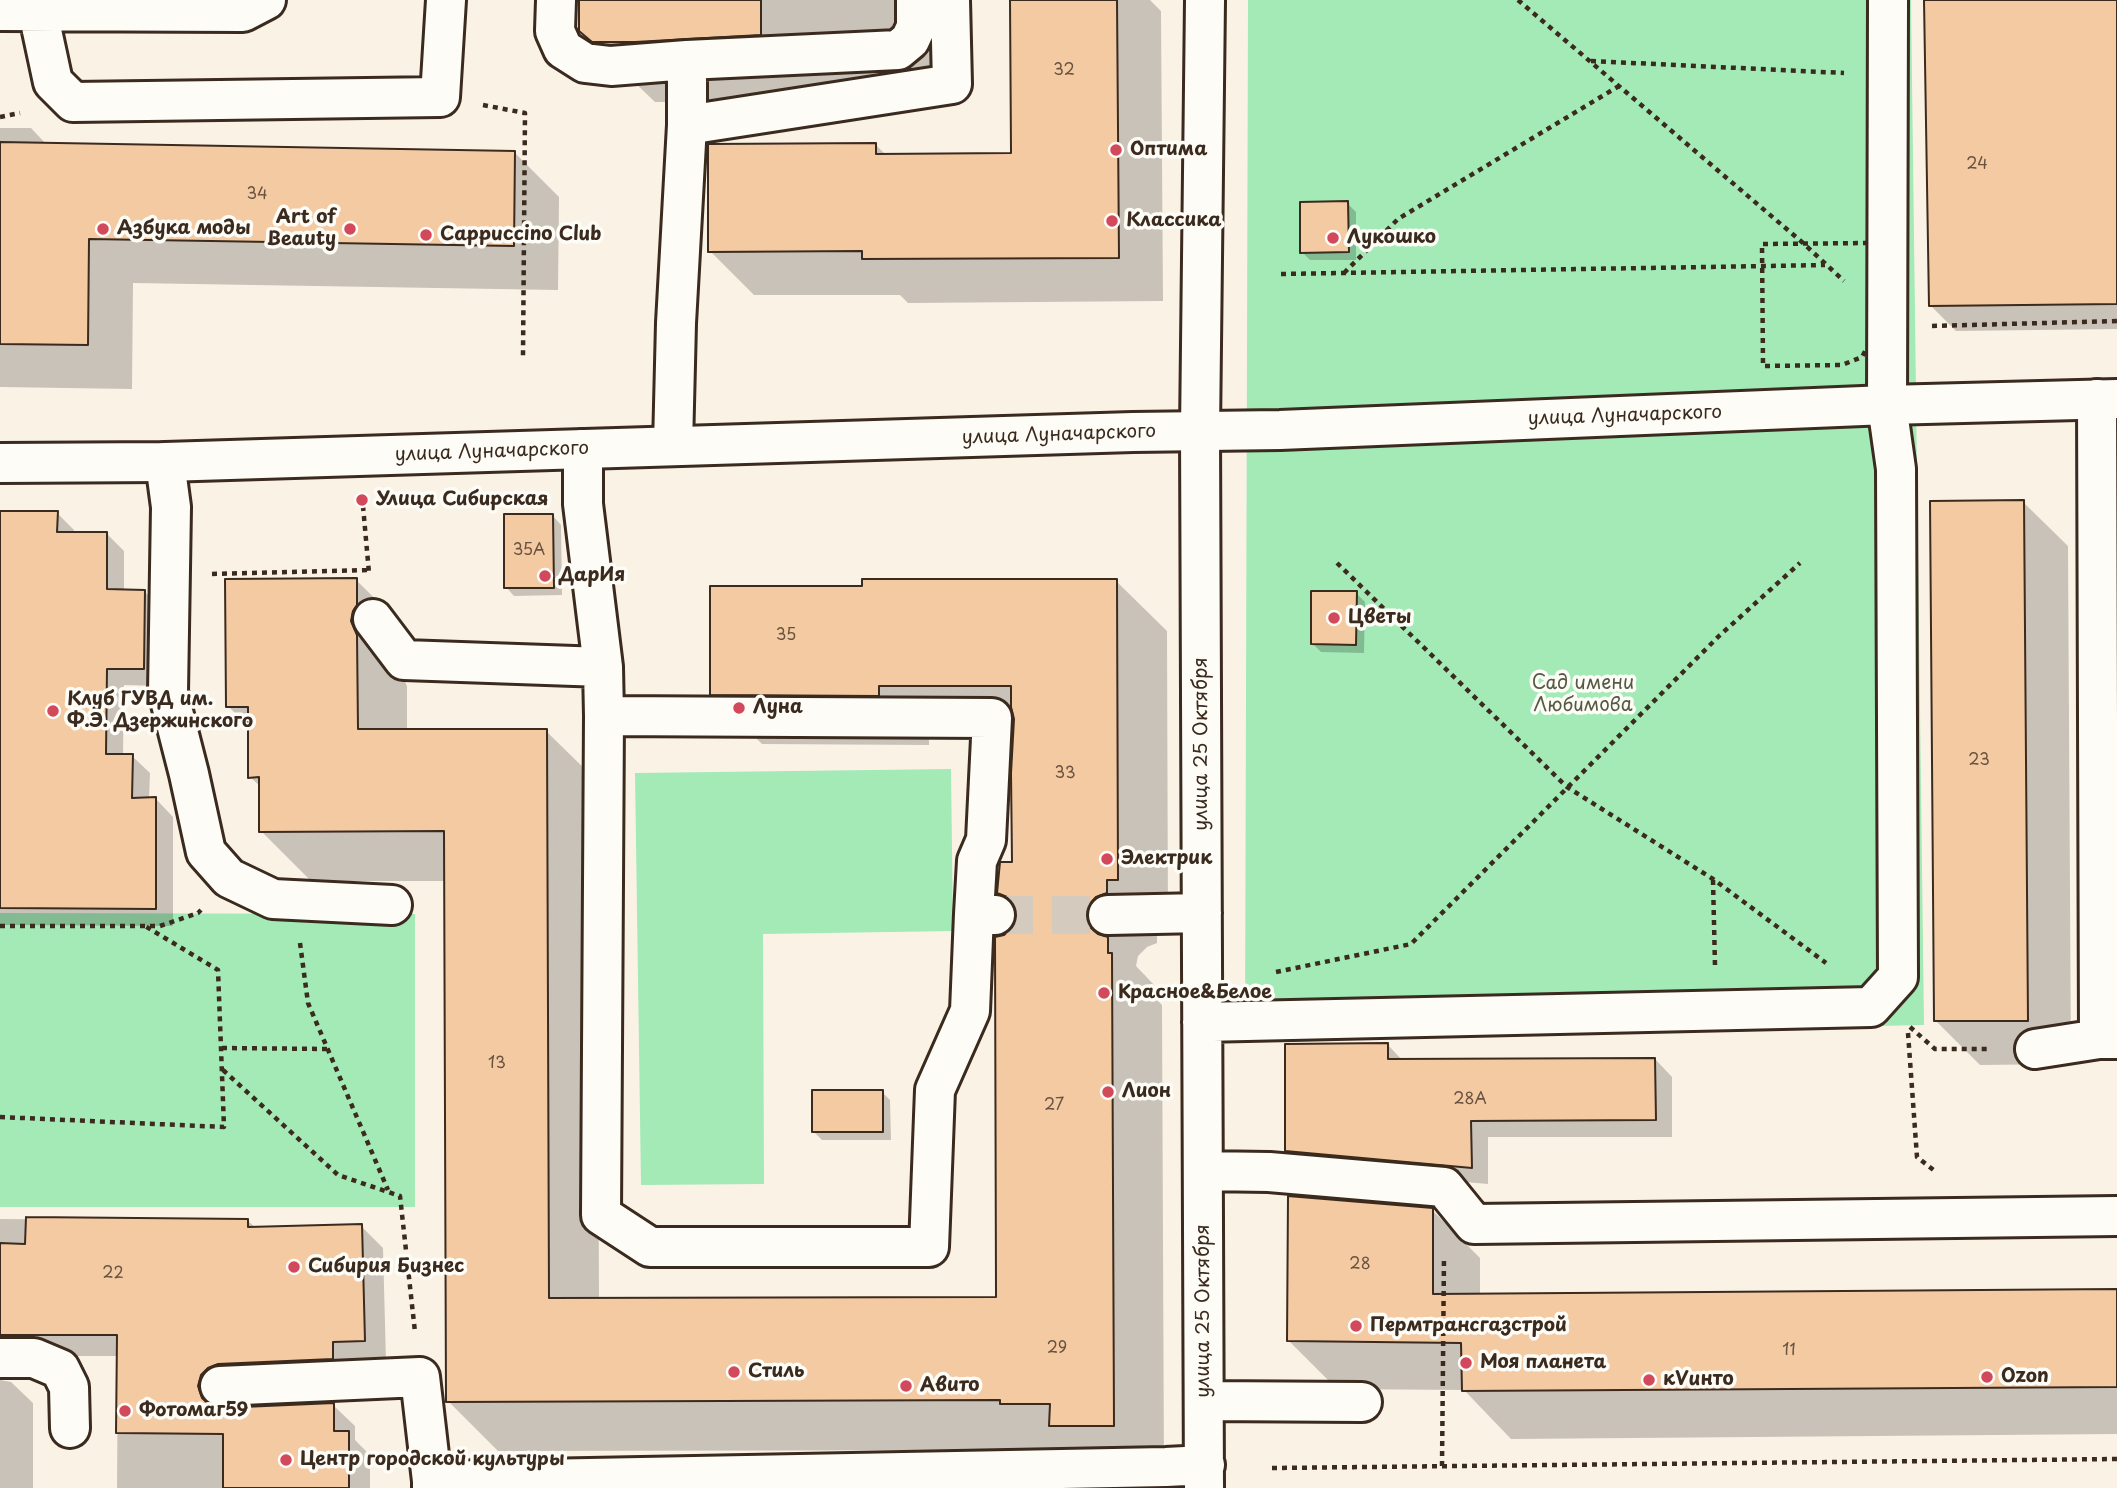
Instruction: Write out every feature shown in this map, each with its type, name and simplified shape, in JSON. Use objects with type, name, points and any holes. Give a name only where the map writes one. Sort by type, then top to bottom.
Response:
[{"type":"main road","points":[[0,11],[243,12],[266,0]]},
{"type":"main road","points":[[38,12],[53,82],[73,102],[440,97],[446,0]]},
{"type":"main road","points":[[556,0],[555,31],[563,49],[585,63],[611,66],[898,50],[910,40],[916,27],[916,0]]},
{"type":"main road","points":[[687,125],[952,84],[950,0]]},
{"type":"main road","name":"улица 25 Октября","points":[[1204,1476],[1200,431],[1205,0]]},
{"type":"main road","points":[[1202,1022],[1871,1007],[1898,977],[1896,469],[1887,405],[1888,0]]},
{"type":"main road","points":[[673,446],[676,323],[687,125],[687,60]]},
{"type":"main road","points":[[2035,1049],[2108,1039],[2107,399]]},
{"type":"main road","name":"улица Луначарского","points":[[0,463],[165,461],[1280,430],[1887,405],[2107,399]]},
{"type":"main road","points":[[583,449],[583,504],[603,667],[601,1215],[650,1247],[929,1247],[935,1090],[970,1011],[984,914],[976,861],[986,840],[992,718],[604,716]]},
{"type":"main road","points":[[165,461],[171,507],[168,692],[190,774],[206,852],[229,878],[273,899],[392,905]]},
{"type":"main road","points":[[373,620],[404,660],[603,667]]},
{"type":"main road","points":[[1108,915],[1202,913]]},
{"type":"main road","points":[[1203,1171],[1269,1172],[1444,1187],[1474,1224],[2117,1216]]},
{"type":"main road","points":[[0,1359],[34,1358],[60,1369],[69,1387],[70,1428]]},
{"type":"main road","points":[[220,1386],[420,1377],[432,1485],[1123,1466],[1166,1468],[1204,1476]]},
{"type":"main road","points":[[1204,1402],[1362,1402]]},
{"type":"path","points":[[1518,0],[1803,243]]},
{"type":"path","points":[[1591,61],[1888,75]]},
{"type":"path","points":[[1343,274],[1398,219],[1619,85]]},
{"type":"path","points":[[440,97],[525,113],[523,356]]},
{"type":"path","points":[[1803,243],[1871,243],[1872,338],[1863,357],[1842,365],[1763,366],[1762,244],[1803,243]]},
{"type":"path","points":[[1280,274],[1826,265]]},
{"type":"path","points":[[1887,317],[1917,326],[2117,321]]},
{"type":"path","points":[[363,506],[373,620]]},
{"type":"path","points":[[1337,563],[1567,788],[1713,879],[1877,1000]]},
{"type":"path","points":[[1276,972],[1411,944],[1719,636],[1800,563]]},
{"type":"path","points":[[170,575],[369,570]]},
{"type":"path","points":[[0,926],[160,926],[198,913],[229,878]]},
{"type":"path","points":[[1713,879],[1717,1010]]},
{"type":"path","points":[[294,900],[309,1003],[388,1191]]},
{"type":"path","points":[[0,1117],[224,1127],[218,970],[145,926]]},
{"type":"path","points":[[1938,1174],[1917,1157],[1907,1024],[1935,1049],[2035,1049]]},
{"type":"path","points":[[222,1048],[328,1049]]},
{"type":"path","points":[[222,1070],[338,1175],[400,1195],[420,1377]]},
{"type":"path","points":[[1442,1466],[1444,1187]]},
{"type":"path","points":[[1272,1468],[2117,1459]]},
{"type":"green space","name":"Сад имени Любимова","points":[[1248,0],[1911,0],[1924,1025],[1245,1039]]},
{"type":"green space","points":[[951,769],[953,931],[763,934],[764,1184],[641,1185],[635,773]]},
{"type":"green space","points":[[0,913],[415,914],[415,1207],[0,1207]]},
{"type":"building","points":[[579,0],[761,0],[761,35],[592,42],[579,31]]},
{"type":"building","points":[[1010,0],[1117,0],[1119,258],[862,259],[862,251],[708,252],[708,144],[876,143],[876,154],[1011,153]]},
{"type":"building","points":[[1924,0],[2117,0],[2117,304],[1929,306]]},
{"type":"building","points":[[0,142],[515,151],[514,246],[89,239],[88,345],[0,344]]},
{"type":"building","points":[[1348,201],[1349,252],[1300,253],[1300,202]]},
{"type":"building","points":[[2024,500],[2028,1021],[1934,1021],[1930,501]]},
{"type":"building","name":"Клуб ГУВД им. Ф.Э. Дзержинского","points":[[0,511],[58,511],[57,532],[107,532],[107,589],[145,590],[144,669],[107,669],[106,754],[133,754],[132,798],[156,797],[156,909],[0,908]]},
{"type":"building","points":[[504,514],[553,514],[554,588],[504,588]]},
{"type":"building","points":[[357,578],[357,605],[351,621],[357,635],[358,729],[547,729],[549,1298],[996,1297],[995,937],[1004,935],[1013,927],[1017,915],[1014,904],[997,893],[1000,862],[1012,862],[1011,773],[1014,719],[1011,686],[879,686],[879,696],[710,695],[710,586],[862,586],[862,579],[1117,579],[1118,880],[1107,880],[1107,893],[1096,897],[1089,905],[1086,915],[1090,927],[1098,934],[1108,937],[1108,953],[1112,953],[1114,1426],[1049,1426],[1050,1404],[1000,1404],[1000,1400],[446,1402],[444,831],[259,832],[259,777],[248,778],[248,707],[226,707],[225,579]]},
{"type":"building","name":"Цветы","points":[[1311,591],[1357,591],[1356,645],[1311,644]]},
{"type":"building","points":[[1388,1043],[1388,1059],[1655,1058],[1656,1120],[1471,1121],[1472,1168],[1285,1151],[1285,1044]]},
{"type":"building","points":[[812,1090],[883,1090],[883,1132],[812,1132]]},
{"type":"building","points":[[1288,1196],[1433,1208],[1433,1294],[2117,1289],[2117,1387],[1462,1391],[1461,1343],[1287,1341]]},
{"type":"building","points":[[26,1217],[248,1219],[248,1227],[362,1224],[365,1341],[333,1342],[333,1359],[218,1364],[201,1375],[198,1386],[202,1398],[211,1406],[220,1408],[334,1403],[334,1431],[349,1431],[349,1488],[223,1488],[223,1434],[116,1433],[117,1335],[0,1335],[0,1243],[25,1244]]},
{"type":"tunnel","points":[[995,915],[1108,915]]},
{"type":"place","name":"Оптима","points":[[1116,150]]},
{"type":"place","name":"Классика","points":[[1112,221]]},
{"type":"place","name":"Азбука моды","points":[[103,229]]},
{"type":"place","name":"Art of Beauty","points":[[350,229]]},
{"type":"place","name":"Cappuccino Club","points":[[426,235]]},
{"type":"place","name":"Лукошко","points":[[1333,238]]},
{"type":"place","name":"Улица Сибирская","points":[[362,500]]},
{"type":"place","name":"ДарИя","points":[[545,576]]},
{"type":"place","name":"Цветы","points":[[1334,618]]},
{"type":"place","name":"Луна","points":[[739,708]]},
{"type":"place","name":"Клуб ГУВД им. Ф.Э. Дзержинского","points":[[53,711]]},
{"type":"place","name":"Электрик","points":[[1107,859]]},
{"type":"place","name":"Красное&Белое","points":[[1104,993]]},
{"type":"place","name":"Лион","points":[[1108,1092]]},
{"type":"place","name":"Сибирия Бизнес","points":[[294,1267]]},
{"type":"place","name":"Пермтрансгазстрой","points":[[1356,1326]]},
{"type":"place","name":"Моя планета","points":[[1466,1363]]},
{"type":"place","name":"Стиль","points":[[734,1372]]},
{"type":"place","name":"Ozon","points":[[1987,1377]]},
{"type":"place","name":"кVинто","points":[[1649,1380]]},
{"type":"place","name":"Авито","points":[[906,1386]]},
{"type":"place","name":"Фотомаг59","points":[[125,1411]]},
{"type":"place","name":"Центр городской культуры","points":[[286,1460]]}]
